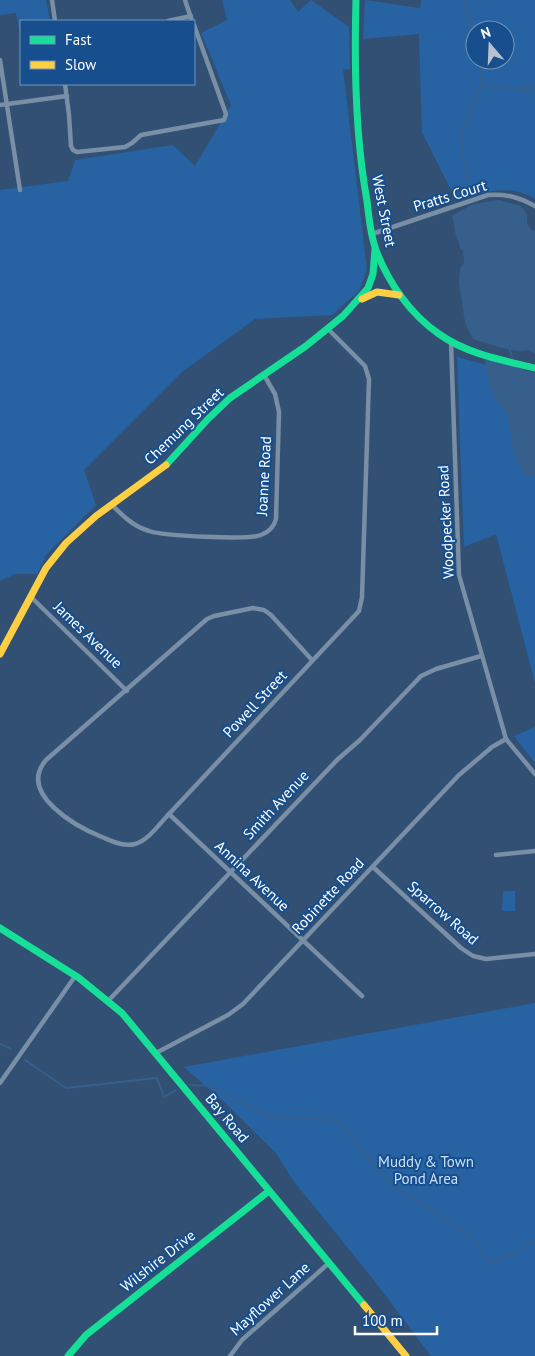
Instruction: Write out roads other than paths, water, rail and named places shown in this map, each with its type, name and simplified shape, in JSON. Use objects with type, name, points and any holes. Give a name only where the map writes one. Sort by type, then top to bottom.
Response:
[{"type":"street","points":[[52,0],[55,20]]},
{"type":"street","points":[[184,0],[191,19]]},
{"type":"street","name":"West Street","points":[[356,0],[356,59],[360,148],[365,195],[375,249],[399,295],[420,318],[451,342],[490,356],[535,368]]},
{"type":"street","points":[[65,85],[71,146],[77,152],[125,146],[144,134],[222,121],[226,118],[226,114],[195,28]]},
{"type":"street","points":[[0,60],[20,190]]},
{"type":"street","points":[[0,105],[67,96]]},
{"type":"street","name":"Pratts Court","points":[[372,234],[488,195],[519,197],[535,206]]},
{"type":"street","name":"Chemung Street","points":[[0,654],[46,568],[62,548],[78,532],[112,505],[162,469],[220,408],[236,394],[306,346],[354,305],[365,292],[372,278],[375,264],[375,249]]},
{"type":"street","name":"Chemung Street","points":[[354,305],[377,292],[399,295]]},
{"type":"street","name":"Powell Street","points":[[312,660],[268,613],[257,609],[246,609],[214,616],[205,620],[46,760],[38,776],[41,788],[57,811],[72,823],[124,845],[133,845],[141,842],[357,614],[362,601],[369,378],[365,366],[328,329]]},
{"type":"street","name":"Woodpecker Road","points":[[451,342],[458,568],[506,739],[535,774]]},
{"type":"street","name":"Joanne Road","points":[[112,505],[126,520],[136,526],[159,534],[251,537],[267,533],[275,524],[276,519],[279,412],[275,394],[264,375]]},
{"type":"street","name":"James Avenue","points":[[31,597],[127,690]]},
{"type":"street","name":"Smith Avenue","points":[[108,1000],[417,679],[436,669],[482,656]]},
{"type":"street","name":"Robinette Road","points":[[156,1053],[236,1010],[459,775],[492,747],[506,739]]},
{"type":"street","name":"Annina Avenue","points":[[169,814],[362,996]]},
{"type":"street","points":[[496,856],[535,851]]},
{"type":"street","name":"Sparrow Road","points":[[373,867],[461,948],[473,956],[486,959],[535,954]]},
{"type":"street","name":"Bay Road","points":[[0,928],[76,975],[108,1000],[129,1021],[406,1356]]},
{"type":"street","points":[[0,1083],[76,975]]},
{"type":"street","name":"Wilshire Drive","points":[[68,1356],[86,1335],[269,1190]]},
{"type":"street","name":"Mayflower Lane","points":[[230,1356],[242,1340],[329,1263]]},
{"type":"waterway","points":[[464,0],[470,20]]},
{"type":"waterway","points":[[470,195],[460,137],[481,87],[481,70]]},
{"type":"waterway","points":[[481,87],[519,89],[535,84]]},
{"type":"waterway","points":[[520,89],[535,92]]},
{"type":"waterway","points":[[510,350],[512,357]]},
{"type":"waterway","points":[[0,1044],[11,1049]]},
{"type":"waterway","points":[[25,1060],[66,1088],[157,1078],[164,1097],[176,1090]]},
{"type":"waterway","points":[[190,1085],[209,1086],[271,1117],[336,1120],[396,1188],[470,1235],[491,1264],[535,1241]]},
{"type":"park label","name":"Muddy & Town Pond Area","points":[[426,1170]]}]
